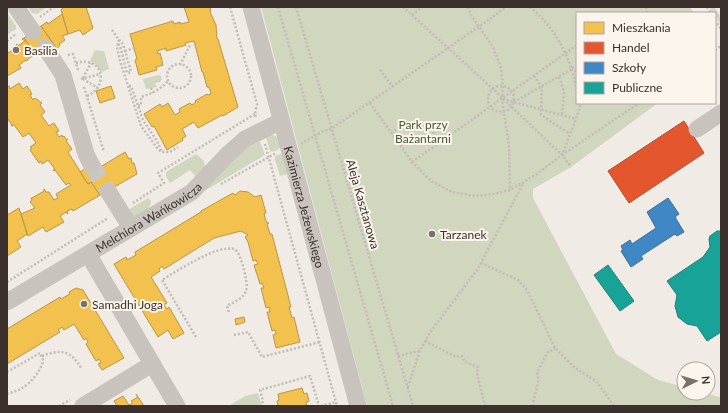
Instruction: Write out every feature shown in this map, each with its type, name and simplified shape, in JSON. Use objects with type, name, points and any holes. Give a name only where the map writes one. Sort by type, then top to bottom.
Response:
[{"type":"street","points":[[16,7],[33,32]]},
{"type":"street","name":"Kazimierza Jeżewskiego","points":[[251,7],[358,406]]},
{"type":"street","points":[[45,47],[63,75],[86,154],[91,164]]},
{"type":"street","points":[[697,129],[721,113]]},
{"type":"street","name":"Melchiora Wańkowicza","points":[[7,302],[192,192],[228,154],[245,139],[281,121]]},
{"type":"street","points":[[108,191],[131,228]]},
{"type":"street","points":[[88,254],[177,406]]},
{"type":"street","points":[[77,402],[152,364]]},
{"type":"path","points":[[230,7],[256,104],[255,114],[269,156],[337,406]]},
{"type":"path","points":[[278,7],[393,406]]},
{"type":"path","name":"Aleja Kasztanowa","points":[[296,7],[413,406]]},
{"type":"path","points":[[403,7],[492,88],[511,108],[562,155],[571,167]]},
{"type":"path","points":[[412,15],[422,7]]},
{"type":"path","points":[[468,7],[471,15],[493,47],[501,68],[503,86],[502,99],[509,147],[510,190]]},
{"type":"path","points":[[269,156],[289,147],[299,145],[323,130],[331,129],[506,7]]},
{"type":"path","points":[[530,7],[540,15],[554,32],[572,68],[576,89]]},
{"type":"path","points":[[112,30],[118,40],[123,44],[131,72],[127,73],[120,46],[118,44]]},
{"type":"path","points":[[118,40],[117,47],[120,61],[141,126],[157,148],[162,152],[170,152],[178,147]]},
{"type":"path","points":[[180,65],[190,45]]},
{"type":"path","points":[[412,162],[576,46]]},
{"type":"path","points":[[125,51],[134,48]]},
{"type":"path","points":[[76,63],[91,63],[97,68],[100,74],[101,82],[98,88],[94,93],[87,96]]},
{"type":"path","points":[[82,79],[91,63]]},
{"type":"path","points":[[180,65],[186,67],[191,76],[188,84],[184,87],[175,88],[168,81],[168,73],[173,66],[180,65]]},
{"type":"path","points":[[572,68],[576,71]]},
{"type":"path","points":[[514,102],[542,87],[572,68]]},
{"type":"path","points":[[380,70],[392,87]]},
{"type":"path","points":[[82,79],[100,74]]},
{"type":"path","points":[[534,76],[542,87],[541,115],[570,134]]},
{"type":"path","points":[[559,77],[564,92],[562,115]]},
{"type":"path","points":[[82,79],[98,88]]},
{"type":"path","points":[[138,106],[141,105],[141,97],[153,93],[168,81]]},
{"type":"path","points":[[129,86],[131,86],[142,120],[157,140],[162,152]]},
{"type":"path","points":[[499,86],[508,87],[514,97],[514,102],[511,108],[504,112],[495,111],[490,108],[487,103],[488,94],[492,88],[499,86]]},
{"type":"path","points":[[151,88],[153,93]]},
{"type":"path","points":[[502,99],[576,119]]},
{"type":"path","points":[[370,103],[412,162],[431,181],[452,192],[475,196],[494,194],[510,190],[524,183],[562,155],[638,104]]},
{"type":"path","points":[[562,155],[579,111],[580,104]]},
{"type":"path","points":[[7,282],[164,183],[158,173],[255,114]]},
{"type":"path","points":[[391,133],[398,128]]},
{"type":"path","points":[[433,132],[441,142]]},
{"type":"path","points":[[407,388],[420,350],[425,341],[477,270],[524,183]]},
{"type":"path","points":[[196,337],[162,280],[214,251],[235,249],[238,252],[248,285],[243,296],[227,306],[229,312]]},
{"type":"path","points":[[481,263],[518,280],[532,300],[555,348],[574,367],[597,382],[614,406]]},
{"type":"path","points":[[234,335],[248,332],[262,357],[320,342]]},
{"type":"path","points":[[425,341],[456,357],[462,356],[465,362],[478,367],[477,373],[485,406]]},
{"type":"path","points":[[533,406],[533,397],[536,392],[539,378],[537,373],[547,353],[555,348]]},
{"type":"path","points":[[398,356],[420,350]]},
{"type":"path","points":[[7,372],[40,353],[42,356],[57,352],[68,353],[74,357],[81,368]]},
{"type":"path","points":[[7,394],[22,388],[30,381],[43,362],[42,356]]},
{"type":"path","points":[[260,406],[262,405],[263,401],[260,390],[310,376],[320,406],[336,402]]},
{"type":"path","points":[[59,406],[77,402]]},
{"type":"green space","points":[[28,7],[47,7],[37,14],[32,13]]},
{"type":"green space","name":"Park przy Bażantarni","points":[[261,7],[690,7],[693,12],[576,12],[576,104],[657,104],[571,167],[533,189],[533,198],[616,354],[658,380],[676,385],[676,401],[716,401],[716,396],[721,396],[721,406],[367,406]]},
{"type":"green space","points":[[709,7],[714,7],[721,17],[721,25],[716,18],[716,12],[712,12]]},
{"type":"green space","points":[[7,13],[16,26],[16,29],[7,35]]},
{"type":"green space","points":[[95,50],[104,51],[109,69],[101,72],[96,65],[90,61]]},
{"type":"green space","points":[[159,75],[162,79],[160,82],[155,83],[157,87],[146,89],[143,79]]},
{"type":"green space","points":[[270,134],[278,139],[281,146],[278,150],[272,152],[270,151],[266,137]]},
{"type":"green space","points":[[260,141],[265,155],[201,193],[240,151]]},
{"type":"green space","points":[[283,153],[288,174],[280,176],[275,156]]},
{"type":"green space","points":[[196,154],[204,161],[205,167],[198,179],[190,170],[170,183],[166,176],[166,172]]},
{"type":"green space","points":[[148,198],[151,201],[149,209],[141,215],[130,216],[126,211]]},
{"type":"green space","points":[[258,393],[261,403],[259,405],[229,406],[245,396]]},
{"type":"building: Mieszkania","points":[[64,7],[86,7],[93,28],[83,35],[80,30],[68,34],[61,10]]},
{"type":"building: Mieszkania","points":[[184,7],[210,7],[210,12],[216,25],[217,39],[238,107],[198,128],[194,122],[182,129],[186,136],[182,139],[183,140],[167,150],[154,126],[152,127],[144,114],[160,104],[162,107],[168,103],[175,115],[180,112],[179,109],[190,103],[192,105],[196,102],[195,101],[207,94],[211,94],[209,87],[207,87],[202,72],[194,41],[166,51],[166,48],[157,51],[158,54],[160,53],[163,65],[156,67],[157,70],[139,75],[135,60],[137,59],[130,34],[173,21],[174,24],[189,22]]},
{"type":"building: Mieszkania","points":[[62,14],[68,34],[62,36],[65,40],[59,44],[60,45],[57,49],[41,26],[47,22],[48,24]]},
{"type":"building: Mieszkania","points":[[41,26],[52,42],[35,54],[24,38]]},
{"type":"building: Mieszkania","points":[[24,38],[35,54],[27,61],[26,60],[19,65],[21,68],[7,76],[7,52],[8,53],[17,47],[17,44],[18,46],[25,41],[22,39]]},
{"type":"building: Mieszkania","points":[[19,83],[23,89],[27,86],[32,94],[30,95],[33,100],[35,98],[42,103],[40,105],[45,112],[41,115],[49,126],[54,123],[59,131],[56,132],[59,137],[62,135],[67,140],[66,141],[72,149],[68,152],[88,184],[91,182],[100,195],[73,211],[72,209],[67,211],[68,214],[66,212],[60,216],[64,222],[46,232],[43,227],[28,236],[21,214],[35,208],[30,202],[32,200],[31,198],[44,191],[44,189],[46,192],[49,192],[54,200],[58,198],[56,194],[71,185],[69,183],[66,185],[55,170],[53,170],[55,169],[48,160],[42,164],[41,161],[39,163],[30,150],[32,148],[30,147],[36,143],[29,133],[23,137],[14,125],[11,126],[12,125],[7,118],[7,87],[9,86],[10,89]]},
{"type":"building: Mieszkania","points":[[111,86],[115,98],[100,103],[96,91]]},
{"type":"building: Mieszkania","points":[[125,152],[129,159],[131,158],[132,163],[134,163],[137,174],[100,195],[91,182],[88,184],[80,172],[94,163],[97,169]]},
{"type":"building: Mieszkania","points":[[240,191],[248,192],[255,197],[261,195],[266,213],[264,213],[265,218],[267,223],[269,223],[267,224],[270,234],[272,234],[291,307],[289,307],[292,318],[294,317],[300,342],[276,348],[273,335],[276,334],[275,330],[272,331],[267,312],[270,312],[269,307],[266,308],[261,288],[264,288],[262,283],[260,284],[254,265],[258,264],[256,260],[253,261],[248,242],[245,237],[248,235],[241,231],[214,238],[164,269],[162,266],[159,269],[160,271],[151,277],[167,303],[164,305],[167,309],[169,307],[184,333],[173,339],[168,330],[158,337],[114,264],[126,257],[127,260],[136,255],[135,252],[201,211],[233,193],[235,195]]},
{"type":"building: Mieszkania","points":[[19,208],[27,234],[17,241],[21,247],[7,256],[7,215]]},
{"type":"building: Mieszkania","points":[[76,288],[83,290],[124,358],[102,370],[98,364],[101,363],[99,359],[96,361],[86,344],[88,342],[86,338],[84,340],[74,324],[64,330],[62,327],[58,330],[60,332],[7,364],[7,329],[60,297],[61,299],[70,294],[69,292]]},
{"type":"building: Mieszkania","points":[[244,317],[245,322],[236,325],[235,319]]},
{"type":"building: Mieszkania","points":[[302,388],[304,394],[307,393],[309,401],[306,402],[307,406],[278,406],[278,394]]},
{"type":"building: Mieszkania","points":[[123,396],[129,405],[133,403],[131,401],[138,397],[144,406],[117,406],[114,401]]},
{"type":"building: Handel","points":[[684,121],[704,153],[629,203],[608,171]]},
{"type":"building: Szkoły","points":[[668,198],[679,214],[675,217],[684,232],[677,236],[675,234],[641,256],[643,259],[631,267],[621,251],[623,250],[621,246],[630,240],[632,244],[656,228],[647,212]]},
{"type":"building: Publiczne","points":[[717,231],[721,231],[721,332],[707,341],[697,326],[687,324],[678,317],[675,306],[677,295],[667,281],[703,257],[710,247],[710,236]]},
{"type":"building: Publiczne","points":[[608,265],[634,301],[620,311],[594,275]]},
{"type":"tunnel","points":[[91,164],[108,191]]},
{"type":"place","name":"Basilia","points":[[16,50]]},
{"type":"place","name":"Tarzanek","points":[[432,234]]},
{"type":"place","name":"Samadhi Joga","points":[[84,304]]}]
